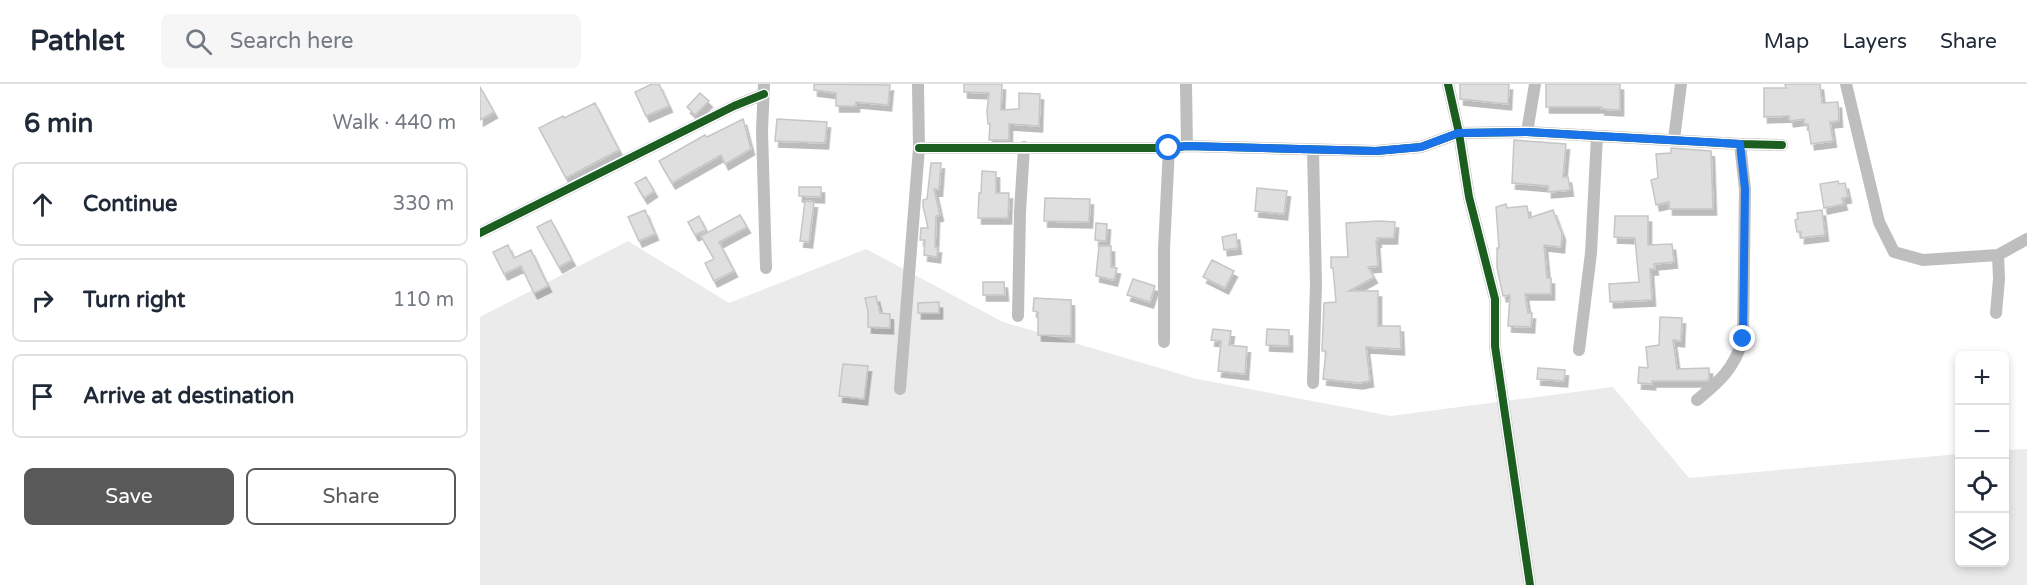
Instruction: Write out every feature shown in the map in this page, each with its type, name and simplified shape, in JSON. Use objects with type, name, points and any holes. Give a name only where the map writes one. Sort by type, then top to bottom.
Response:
[{"type":"street","points":[[900,389],[919,148],[918,84]]},
{"type":"street","points":[[1186,84],[1187,146]]},
{"type":"street","points":[[1448,84],[1469,197],[1495,299],[1495,346],[1530,585]]},
{"type":"street","points":[[1527,132],[1535,84]]},
{"type":"street","points":[[1674,139],[1681,84]]},
{"type":"street","points":[[1846,84],[1879,222],[1894,252],[1923,260],[1998,255],[2027,239]]},
{"type":"street","points":[[480,233],[764,89]]},
{"type":"street","points":[[764,89],[762,131],[766,268]]},
{"type":"street","points":[[919,148],[1169,148],[1187,146],[1376,151],[1421,147],[1458,133],[1527,132],[1782,145]]},
{"type":"street","points":[[1579,350],[1592,253],[1597,136]]},
{"type":"street","points":[[1697,400],[1725,377],[1738,356],[1743,339],[1745,189],[1740,144]]},
{"type":"street","points":[[1018,316],[1024,147]]},
{"type":"street","points":[[1164,342],[1164,249],[1169,148]]},
{"type":"street","points":[[1313,150],[1316,284],[1314,383]]},
{"type":"street","points":[[1996,313],[1999,279],[1998,255]]},
{"type":"shaded area","points":[[628,241],[729,303],[866,249],[1003,322],[1197,379],[1391,416],[1613,387],[1689,478],[1955,454],[1955,567],[2009,567],[2009,450],[2027,449],[2027,585],[480,585],[480,317]]},
{"type":"building","points":[[652,84],[659,84],[669,106],[646,116],[635,92]]},
{"type":"building","points":[[814,84],[890,85],[888,105],[856,102],[856,106],[836,106],[836,93],[814,90]]},
{"type":"building","points":[[964,84],[1002,84],[1001,110],[1019,109],[1019,93],[1040,94],[1039,126],[1009,124],[1009,140],[989,140],[990,124],[988,124],[987,111],[989,93],[964,92]]},
{"type":"building","points":[[1460,84],[1509,84],[1508,104],[1460,99]]},
{"type":"building","points":[[1546,84],[1620,84],[1620,110],[1601,109],[1602,107],[1546,107]]},
{"type":"building","points":[[1785,84],[1820,84],[1822,103],[1838,102],[1839,121],[1830,122],[1833,141],[1811,144],[1808,124],[1804,124],[1804,119],[1790,121],[1789,116],[1764,117],[1764,88],[1786,88]]},
{"type":"building","points":[[480,87],[494,112],[480,120]]},
{"type":"building","points":[[700,93],[709,101],[695,115],[687,107]]},
{"type":"building","points":[[595,103],[619,150],[566,178],[539,128]]},
{"type":"building","points":[[743,119],[751,149],[725,164],[721,155],[672,183],[659,161],[705,135],[707,137]]},
{"type":"building","points":[[777,119],[827,122],[825,143],[775,141]]},
{"type":"building","points":[[1514,140],[1566,144],[1563,177],[1568,177],[1570,190],[1548,192],[1548,186],[1512,183]]},
{"type":"building","points":[[1671,148],[1711,151],[1713,209],[1669,209],[1669,202],[1656,205],[1651,180],[1658,178],[1656,154],[1671,153]]},
{"type":"building","points":[[931,163],[941,163],[939,190],[934,189],[940,215],[936,216],[937,257],[924,255],[925,240],[920,240],[921,228],[928,228],[923,200],[927,199]]},
{"type":"building","points":[[982,171],[996,172],[996,193],[1009,193],[1008,218],[978,218]]},
{"type":"building","points":[[646,177],[654,191],[644,198],[635,183]]},
{"type":"building","points":[[1838,181],[1839,184],[1845,183],[1848,197],[1842,198],[1844,204],[1824,208],[1820,184]]},
{"type":"building","points":[[799,187],[821,187],[821,197],[799,196]]},
{"type":"building","points":[[1257,188],[1287,191],[1284,214],[1255,211]]},
{"type":"building","points":[[1045,198],[1090,199],[1089,222],[1044,221]]},
{"type":"building","points":[[805,201],[814,202],[809,242],[800,241]]},
{"type":"building","points":[[1506,204],[1507,208],[1527,206],[1529,218],[1553,210],[1562,234],[1561,247],[1544,245],[1547,278],[1551,278],[1551,294],[1525,294],[1528,313],[1532,313],[1531,327],[1508,326],[1510,295],[1503,296],[1497,268],[1497,248],[1499,248],[1496,207]]},
{"type":"building","points":[[645,210],[655,234],[639,241],[628,217]]},
{"type":"building","points":[[1822,210],[1825,235],[1801,238],[1801,232],[1797,232],[1795,220],[1798,219],[1797,213]]},
{"type":"building","points":[[740,215],[747,227],[719,242],[734,271],[714,281],[705,263],[714,259],[701,236]]},
{"type":"building","points":[[699,216],[706,230],[695,235],[688,222]]},
{"type":"building","points":[[1615,216],[1648,216],[1648,245],[1672,244],[1674,262],[1654,264],[1655,269],[1650,269],[1652,300],[1610,302],[1609,284],[1639,282],[1635,238],[1614,237]]},
{"type":"building","points":[[551,220],[572,260],[559,267],[537,227]]},
{"type":"building","points":[[1395,222],[1394,238],[1377,238],[1378,266],[1368,267],[1374,277],[1349,291],[1378,291],[1378,326],[1400,326],[1401,349],[1366,347],[1370,381],[1359,383],[1323,379],[1326,351],[1322,351],[1324,303],[1336,302],[1331,257],[1348,257],[1346,223]]},
{"type":"building","points":[[1096,223],[1107,224],[1106,241],[1095,240]]},
{"type":"building","points":[[1236,234],[1238,248],[1224,250],[1222,237]]},
{"type":"building","points":[[508,245],[514,258],[531,250],[548,286],[534,293],[521,266],[504,274],[493,252]]},
{"type":"building","points":[[1099,246],[1111,246],[1111,267],[1117,268],[1114,280],[1096,276]]},
{"type":"building","points":[[1212,260],[1234,271],[1225,288],[1203,277]]},
{"type":"building","points":[[1133,279],[1155,286],[1150,302],[1127,295]]},
{"type":"building","points":[[983,282],[1004,282],[1005,295],[983,295]]},
{"type":"building","points":[[876,296],[880,313],[890,314],[890,328],[868,327],[865,298]]},
{"type":"building","points":[[1034,298],[1071,300],[1071,336],[1038,335],[1038,312],[1033,311]]},
{"type":"building","points":[[939,302],[939,313],[918,313],[918,303]]},
{"type":"building","points":[[1660,317],[1682,318],[1681,341],[1673,340],[1677,369],[1709,368],[1707,381],[1638,383],[1639,367],[1648,368],[1646,347],[1659,345]]},
{"type":"building","points":[[1213,329],[1231,331],[1229,345],[1247,347],[1245,374],[1218,371],[1221,341],[1211,340]]},
{"type":"building","points":[[1267,329],[1289,330],[1289,346],[1266,345]]},
{"type":"building","points":[[843,364],[868,366],[864,399],[839,396]]},
{"type":"building","points":[[1538,368],[1565,370],[1564,381],[1537,379]]},
{"type":"cycle path","points":[[1448,84],[1459,133],[1469,197],[1495,299],[1495,346],[1530,585]]},
{"type":"cycle path","points":[[480,233],[734,106],[764,94]]},
{"type":"cycle path","points":[[919,148],[1169,148],[1187,146],[1376,151],[1421,147],[1459,133],[1527,132],[1782,145]]},
{"type":"route","points":[[1169,148],[1187,146],[1376,151],[1421,147],[1442,141],[1458,133],[1527,132],[1740,144],[1745,189],[1743,339]]}]
